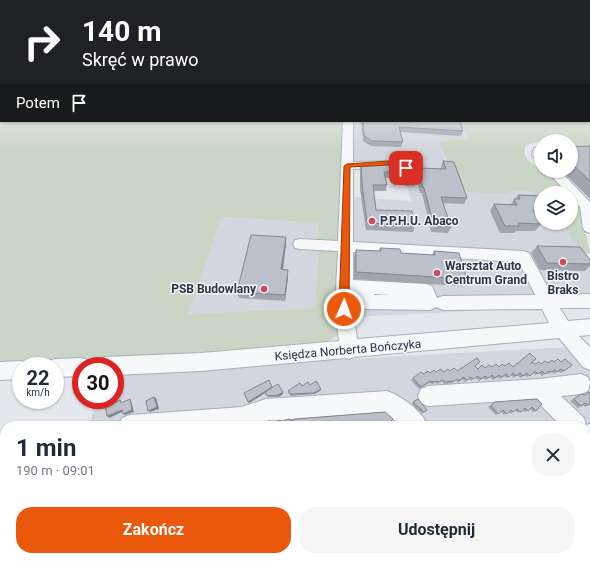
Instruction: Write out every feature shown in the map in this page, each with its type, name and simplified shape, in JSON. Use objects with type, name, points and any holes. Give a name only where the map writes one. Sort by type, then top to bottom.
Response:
[{"type":"street","points":[[348,122],[344,309],[349,350]]},
{"type":"street","points":[[347,166],[397,163],[406,168],[410,182]]},
{"type":"street","points":[[560,178],[586,206],[590,228]]},
{"type":"street","points":[[300,244],[524,257],[564,330],[590,361]]},
{"type":"street","points":[[344,286],[366,288]]},
{"type":"street","points":[[443,303],[518,301],[548,303],[590,302]]},
{"type":"street","name":"Księdza Norberta Bończyka","points":[[124,365],[201,362],[349,350],[590,327]]},
{"type":"street","points":[[0,371],[12,370]]},
{"type":"street","points":[[428,396],[539,389],[581,384]]},
{"type":"street","points":[[539,389],[571,421]]},
{"type":"street","points":[[246,421],[266,410],[387,401],[402,411],[412,421]]},
{"type":"shaded area","points":[[350,122],[460,122],[469,139],[440,141],[438,143],[447,163],[510,194],[509,191],[530,191],[534,195],[534,230],[566,230],[590,263],[590,307],[530,308],[353,317],[352,197],[411,201],[402,167],[351,167]]},
{"type":"shaded area","points":[[222,217],[319,223],[315,308],[188,314]]},
{"type":"shaded area","points":[[570,347],[590,370],[590,421],[91,421],[94,409],[124,409],[124,372]]},
{"type":"green space","points":[[0,122],[344,122],[338,241],[318,242],[319,223],[222,217],[188,314],[315,308],[318,248],[335,251],[339,255],[339,333],[337,336],[325,342],[203,352],[72,357],[72,358],[64,359],[64,357],[12,357],[12,361],[0,362]]},
{"type":"green space","points":[[460,122],[590,122],[590,147],[578,146],[578,134],[534,134],[534,143],[526,145],[525,153],[528,159],[534,164],[534,178],[554,178],[563,186],[534,186],[534,195],[530,191],[509,191],[510,194],[462,192],[438,143],[440,141],[469,139]]},
{"type":"green space","points":[[578,203],[580,205],[590,253],[583,254],[566,230],[578,230]]},
{"type":"building","points":[[363,122],[460,122],[463,131],[399,127],[403,142],[372,141],[364,136]]},
{"type":"building","points":[[590,146],[590,181],[578,170],[578,147]]},
{"type":"building","points":[[443,161],[454,162],[467,198],[441,197],[451,227],[434,226],[417,168],[446,169]]},
{"type":"building","points":[[392,163],[394,172],[384,172],[387,185],[373,185],[376,210],[412,211],[415,225],[367,223],[361,164]]},
{"type":"building","points":[[518,195],[534,196],[534,224],[518,223],[519,226],[505,226],[494,204],[517,205],[514,199],[520,199]]},
{"type":"building","points":[[251,235],[286,237],[281,269],[288,270],[285,295],[237,292]]},
{"type":"building","points":[[537,246],[580,247],[590,260],[590,264],[547,263]]},
{"type":"building","points":[[380,248],[400,249],[401,253],[435,255],[434,251],[459,253],[467,279],[356,272],[356,250],[381,251]]},
{"type":"building","points":[[530,353],[536,359],[532,362],[535,364],[539,362],[541,364],[545,361],[548,363],[552,360],[554,362],[558,359],[561,362],[565,359],[572,365],[564,371],[561,369],[557,372],[555,370],[551,372],[549,371],[545,374],[542,371],[538,374],[535,371],[530,376],[527,373],[523,376],[520,373],[516,376],[513,373],[509,377],[506,374],[502,377],[499,375],[495,378],[492,375],[488,378],[485,376],[481,379],[478,376],[473,379],[471,377],[467,380],[463,377],[460,381],[457,379],[454,381],[445,382],[443,380],[439,382],[430,381],[421,387],[413,378],[421,372],[423,374],[428,371],[430,373],[434,370],[436,372],[441,369],[443,372],[448,369],[450,371],[454,368],[457,371],[477,358],[480,362],[475,366],[478,369],[482,365],[485,368],[489,365],[492,367],[496,364],[499,367],[502,364],[505,366],[509,363],[513,367]]},
{"type":"building","points":[[269,380],[272,387],[248,402],[244,393]]},
{"type":"building","points":[[316,381],[321,389],[314,393],[290,394],[288,391],[300,383],[302,386],[308,382],[310,385]]},
{"type":"building","points":[[278,384],[283,392],[278,395],[267,396],[265,392]]},
{"type":"building","points":[[589,392],[590,404],[588,405],[585,403],[581,406],[574,399],[581,394],[585,395]]},
{"type":"building","points":[[154,397],[157,407],[148,411],[146,401]]},
{"type":"building","points":[[130,399],[132,410],[123,414],[122,410],[107,416],[106,409],[124,409],[124,402]]},
{"type":"building","points":[[418,399],[427,410],[424,412],[413,402]]},
{"type":"building","points":[[537,399],[542,404],[536,411],[532,407],[528,411],[525,408],[521,412],[517,409],[513,412],[511,410],[507,414],[503,410],[498,414],[491,405],[495,402]]},
{"type":"building","points":[[385,412],[393,419],[391,421],[291,421],[295,419]]},
{"type":"place","name":"P.P.H.U. Abaco","points":[[372,221]]},
{"type":"place","name":"Bistro Braks","points":[[563,262]]},
{"type":"place","name":"Warsztat Auto Centrum Grand","points":[[437,273]]},
{"type":"place","name":"PSB Budowlany","points":[[264,289]]},
{"type":"route","points":[[344,309],[347,166],[397,163],[406,168]]}]
